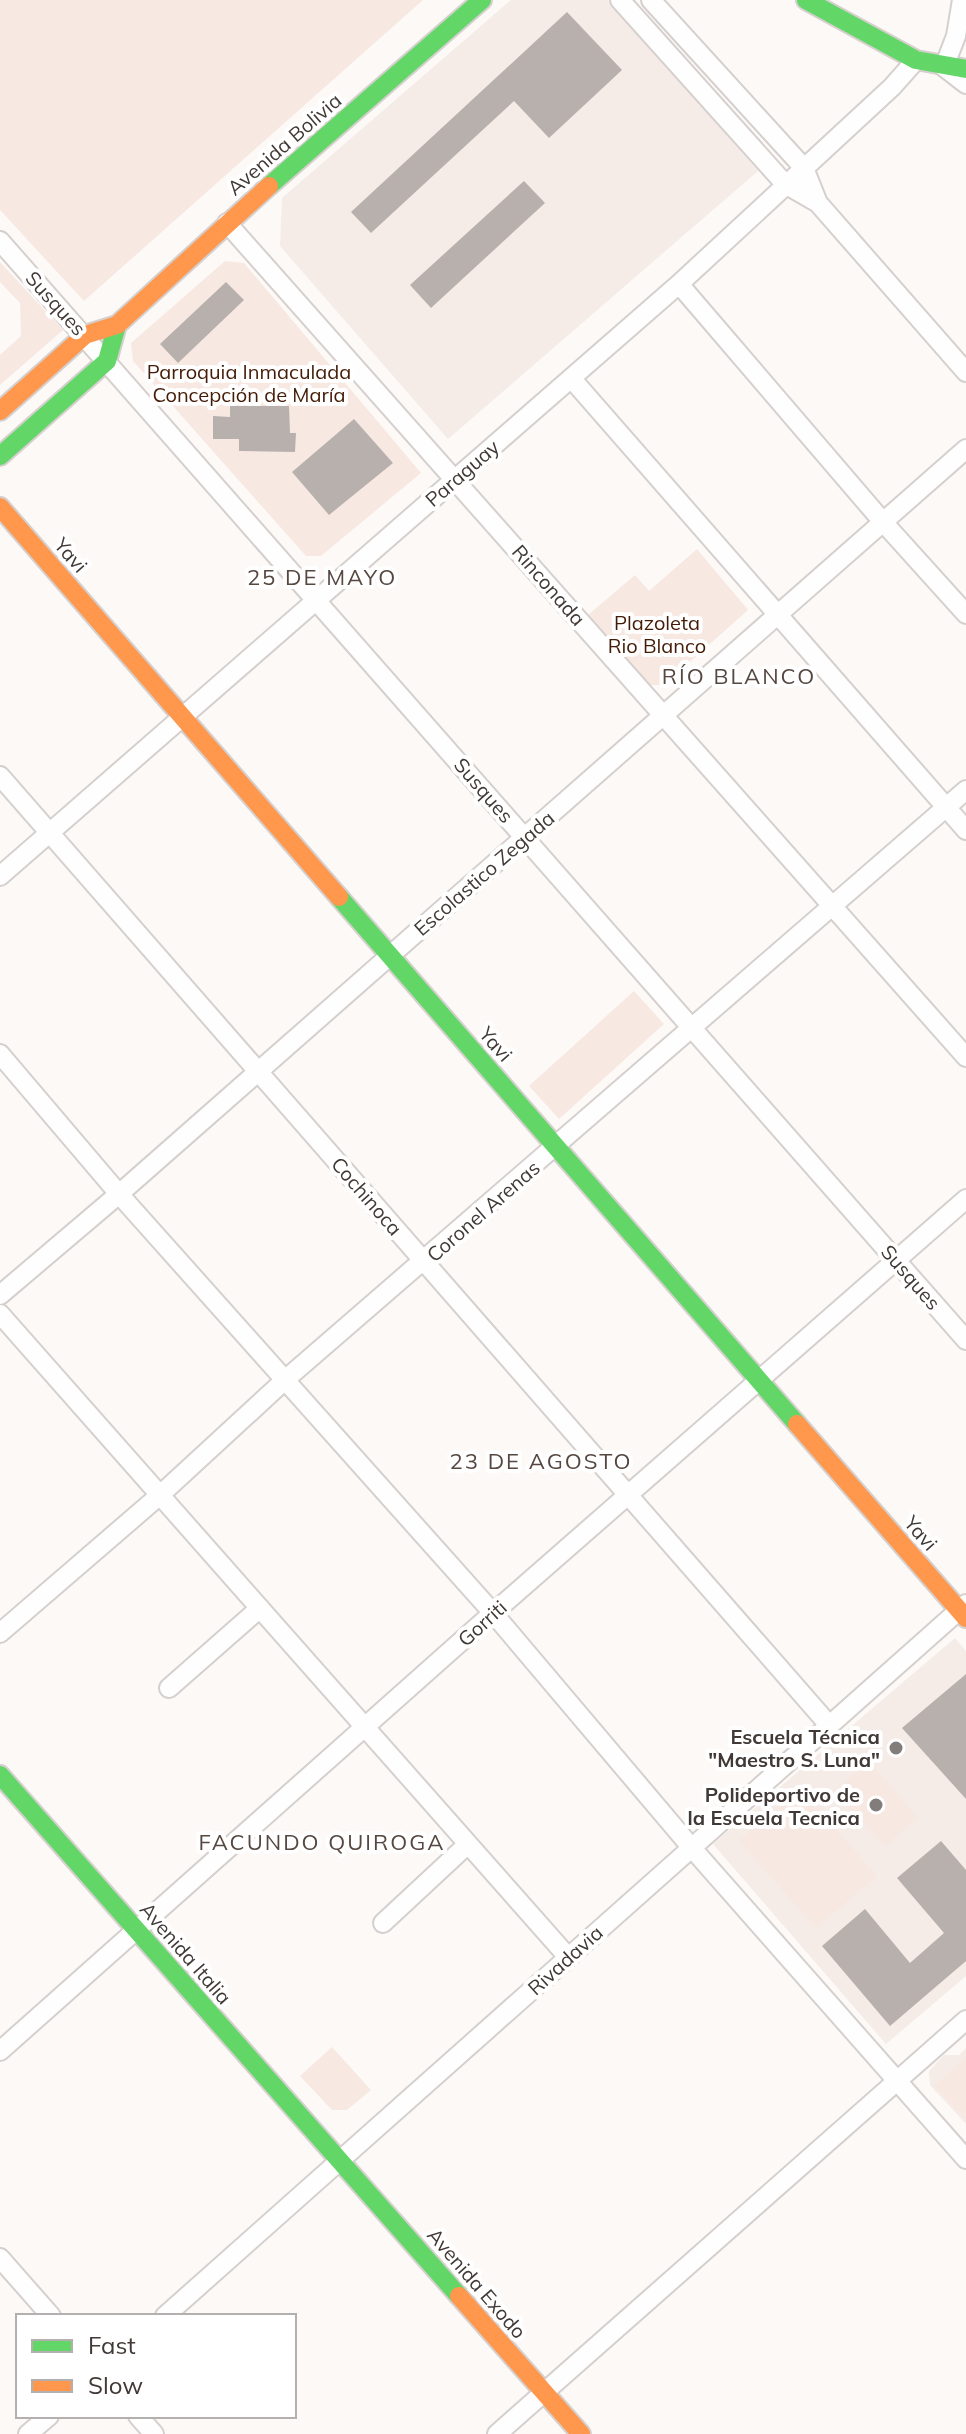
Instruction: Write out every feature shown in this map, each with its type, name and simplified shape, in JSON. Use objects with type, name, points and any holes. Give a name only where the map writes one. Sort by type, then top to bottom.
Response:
[{"type":"street","name":"Avenida Bolivia","points":[[0,411],[85,335],[117,325],[227,223],[482,0]]},
{"type":"street","points":[[620,0],[785,184],[818,203],[966,372]]},
{"type":"street","points":[[651,0],[804,168],[818,203]]},
{"type":"street","points":[[806,0],[916,60],[966,69]]},
{"type":"street","points":[[944,67],[956,36],[962,0]]},
{"type":"street","name":"Paraguay","points":[[0,876],[679,284],[892,87],[916,60]]},
{"type":"street","points":[[944,67],[966,84]]},
{"type":"street","name":"Rinconada","points":[[227,223],[966,1057]]},
{"type":"street","name":"Susques","points":[[0,241],[966,1340]]},
{"type":"street","points":[[679,284],[966,614]]},
{"type":"street","points":[[0,456],[107,361],[117,325]]},
{"type":"street","points":[[571,378],[966,830]]},
{"type":"street","name":"Escolastico Zegada","points":[[0,1295],[259,1072],[966,449]]},
{"type":"street","name":"Yavi","points":[[0,507],[759,1380],[964,1611]]},
{"type":"street","name":"Cochinoca","points":[[0,776],[829,1725]]},
{"type":"street","name":"Coronel Arenas","points":[[0,1633],[160,1495],[286,1379],[425,1262],[966,790]]},
{"type":"street","points":[[0,1054],[119,1194],[493,1613],[691,1847],[966,2159]]},
{"type":"street","name":"Gorriti","points":[[0,2051],[966,1199]]},
{"type":"street","points":[[0,1314],[568,1957]]},
{"type":"street","points":[[169,1688],[260,1608]]},
{"type":"street","name":"Rivadavia","points":[[167,2314],[829,1725],[964,1611]]},
{"type":"street","name":"Avenida Italia","points":[[0,1775],[340,2160]]},
{"type":"street","points":[[383,1923],[468,1844]]},
{"type":"street","points":[[497,2434],[966,2020]]},
{"type":"street","name":"Avenida Exodo","points":[[340,2160],[581,2434]]},
{"type":"street","points":[[0,2258],[49,2314]]},
{"type":"street","points":[[28,2434],[47,2418]]},
{"type":"street","points":[[140,2418],[154,2434]]},
{"type":"shaded area","points":[[511,0],[608,0],[758,171],[448,439],[280,246],[282,198]]},
{"type":"shaded area","name":"Escuela Técnica \"Maestro S. Luna\"","points":[[955,1638],[966,1651],[966,1976],[886,2044],[713,1844]]},
{"type":"shaded area","points":[[966,2048],[966,2124],[930,2085],[929,2071],[944,2055],[959,2055]]},
{"type":"green space","points":[[0,0],[423,0],[84,301],[0,210]]},
{"type":"green space","name":"Parroquia Inmaculada Concepción de María","points":[[225,261],[244,263],[421,473],[321,556],[306,556],[133,361],[131,343]]},
{"type":"green space","points":[[0,262],[63,330],[0,385],[0,355],[21,336],[20,303],[0,282]]},
{"type":"green space","name":"Plazoleta Rio Blanco","points":[[697,549],[748,610],[664,685],[644,685],[588,615],[635,575],[649,591]]},
{"type":"green space","points":[[634,991],[664,1024],[559,1119],[529,1086]]},
{"type":"green space","name":"Polideportivo de la Escuela Tecnica","points":[[869,1761],[918,1818],[885,1846],[834,1792]]},
{"type":"green space","points":[[800,1788],[877,1876],[816,1928],[739,1841]]},
{"type":"green space","points":[[332,2047],[371,2090],[347,2110],[332,2110],[300,2076]]},
{"type":"green space","points":[[966,2057],[966,2120],[934,2086]]},
{"type":"building","points":[[567,12],[622,70],[549,138],[514,101],[371,233],[351,212]]},
{"type":"building","points":[[524,181],[545,203],[431,308],[410,285]]},
{"type":"building","points":[[226,282],[244,300],[178,363],[160,344]]},
{"type":"building","points":[[230,406],[289,406],[290,433],[296,433],[295,452],[239,451],[239,439],[213,439],[213,416],[230,417]]},
{"type":"building","points":[[354,419],[393,463],[329,515],[292,472]]},
{"type":"building","points":[[966,1674],[966,1799],[902,1728]]},
{"type":"building","points":[[941,1841],[966,1870],[966,1961],[890,2026],[822,1946],[865,1909],[910,1963],[944,1933],[897,1878]]},
{"type":"traffic: fast","points":[[269,186],[482,0]]},
{"type":"traffic: fast","points":[[806,0],[916,60],[966,69]]},
{"type":"traffic: fast","points":[[0,456],[107,361],[117,325]]},
{"type":"traffic: fast","points":[[339,897],[797,1424]]},
{"type":"traffic: fast","points":[[0,1775],[459,2296]]},
{"type":"traffic: slow","points":[[0,411],[85,335],[117,325],[269,186]]},
{"type":"traffic: slow","points":[[0,507],[339,897]]},
{"type":"traffic: slow","points":[[797,1424],[966,1618]]},
{"type":"traffic: slow","points":[[459,2296],[581,2434]]},
{"type":"place","name":"Escuela Técnica \"Maestro S. Luna\"","points":[[896,1748]]},
{"type":"place","name":"Polideportivo de la Escuela Tecnica","points":[[876,1805]]},
{"type":"district","name":"25 DE MAYO","points":[[322,577]]},
{"type":"district","name":"RÍO BLANCO","points":[[739,676]]},
{"type":"district","name":"23 DE AGOSTO","points":[[541,1461]]},
{"type":"district","name":"FACUNDO QUIROGA","points":[[322,1842]]}]
